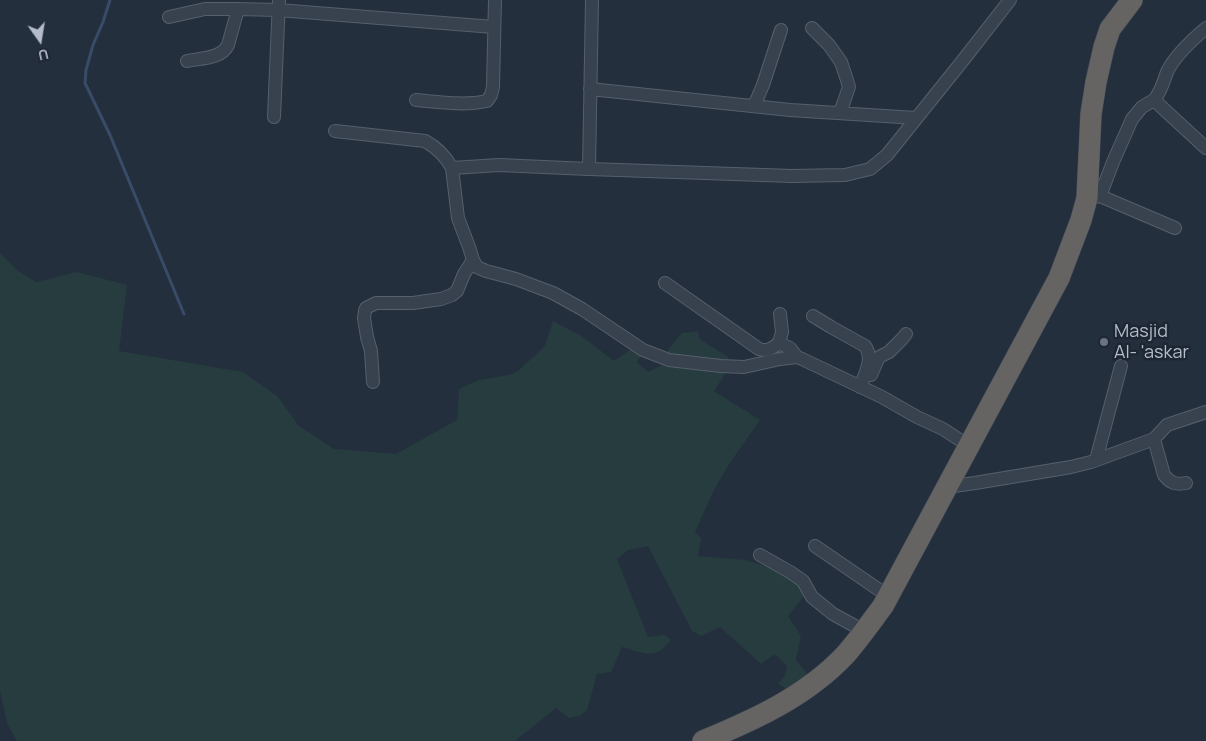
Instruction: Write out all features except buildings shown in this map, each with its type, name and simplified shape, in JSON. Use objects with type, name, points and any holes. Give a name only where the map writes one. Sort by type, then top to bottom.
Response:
[{"type":"highway","points":[[703,741],[745,724],[818,680],[845,655],[883,606],[1059,278],[1081,220],[1093,197],[1091,114],[1096,82],[1110,29],[1132,0]]},
{"type":"street","points":[[416,100],[458,103],[487,101],[493,87],[495,0]]},
{"type":"street","points":[[589,169],[592,0]]},
{"type":"street","points":[[452,168],[499,165],[792,176],[845,175],[870,169],[887,155],[1010,0]]},
{"type":"street","points":[[169,17],[205,9],[238,9],[278,5],[494,27]]},
{"type":"street","points":[[274,117],[278,5]]},
{"type":"street","points":[[187,61],[220,54],[226,50],[238,9]]},
{"type":"street","points":[[812,28],[829,45],[841,62],[846,76],[849,86],[840,113]]},
{"type":"street","points":[[1175,228],[1093,197],[1113,162],[1132,119],[1142,107],[1154,100],[1161,90],[1168,71],[1183,50],[1206,28]]},
{"type":"street","points":[[754,106],[781,30]]},
{"type":"street","points":[[590,90],[754,106],[916,118]]},
{"type":"street","points":[[1154,100],[1206,148]]},
{"type":"street","points":[[335,132],[425,141],[433,145],[452,168],[458,218],[473,260],[478,267],[486,271],[516,278],[553,293],[582,309],[642,350],[669,360],[721,366],[744,367],[797,357]]},
{"type":"street","points":[[373,382],[371,351],[364,318],[366,308],[376,303],[413,303],[441,299],[452,295],[457,291],[464,274],[473,260]]},
{"type":"street","points":[[665,283],[759,349],[769,350],[780,343],[782,332],[780,314]]},
{"type":"street","points":[[813,316],[865,346],[868,350],[869,358],[862,388]]},
{"type":"street","points":[[862,388],[879,358],[889,352],[906,334]]},
{"type":"street","points":[[780,343],[790,348],[797,357],[943,429],[969,446]]},
{"type":"street","points":[[1096,460],[1121,366]]},
{"type":"street","points":[[947,487],[1071,467],[1096,460],[1154,439],[1167,425],[1206,412]]},
{"type":"street","points":[[1154,439],[1164,476],[1175,484],[1186,483]]},
{"type":"street","points":[[815,546],[888,596]]},
{"type":"street","points":[[760,555],[803,581],[812,597],[833,614],[864,631]]},
{"type":"green space","points":[[0,253],[18,271],[36,282],[77,272],[127,285],[119,351],[243,372],[277,396],[299,426],[334,449],[396,454],[457,420],[459,389],[479,380],[509,375],[518,371],[545,346],[553,321],[583,337],[614,361],[632,348],[643,353],[637,362],[648,372],[666,363],[668,350],[682,333],[698,331],[699,339],[728,357],[729,368],[714,391],[760,420],[729,464],[713,492],[695,532],[701,538],[698,556],[745,560],[790,576],[805,595],[788,616],[801,636],[796,660],[812,680],[793,692],[778,684],[785,675],[787,666],[775,654],[761,664],[720,627],[701,636],[692,631],[648,546],[628,550],[617,559],[648,637],[665,635],[671,640],[660,651],[649,654],[622,647],[611,672],[597,674],[587,710],[581,715],[569,718],[556,708],[515,741],[17,741],[7,723],[0,690]]},
{"type":"waterway","points":[[110,0],[93,45],[86,70],[85,83],[110,135],[184,314]]},
{"type":"place","name":"Masjid Al- 'askar","points":[[1104,342]]}]
